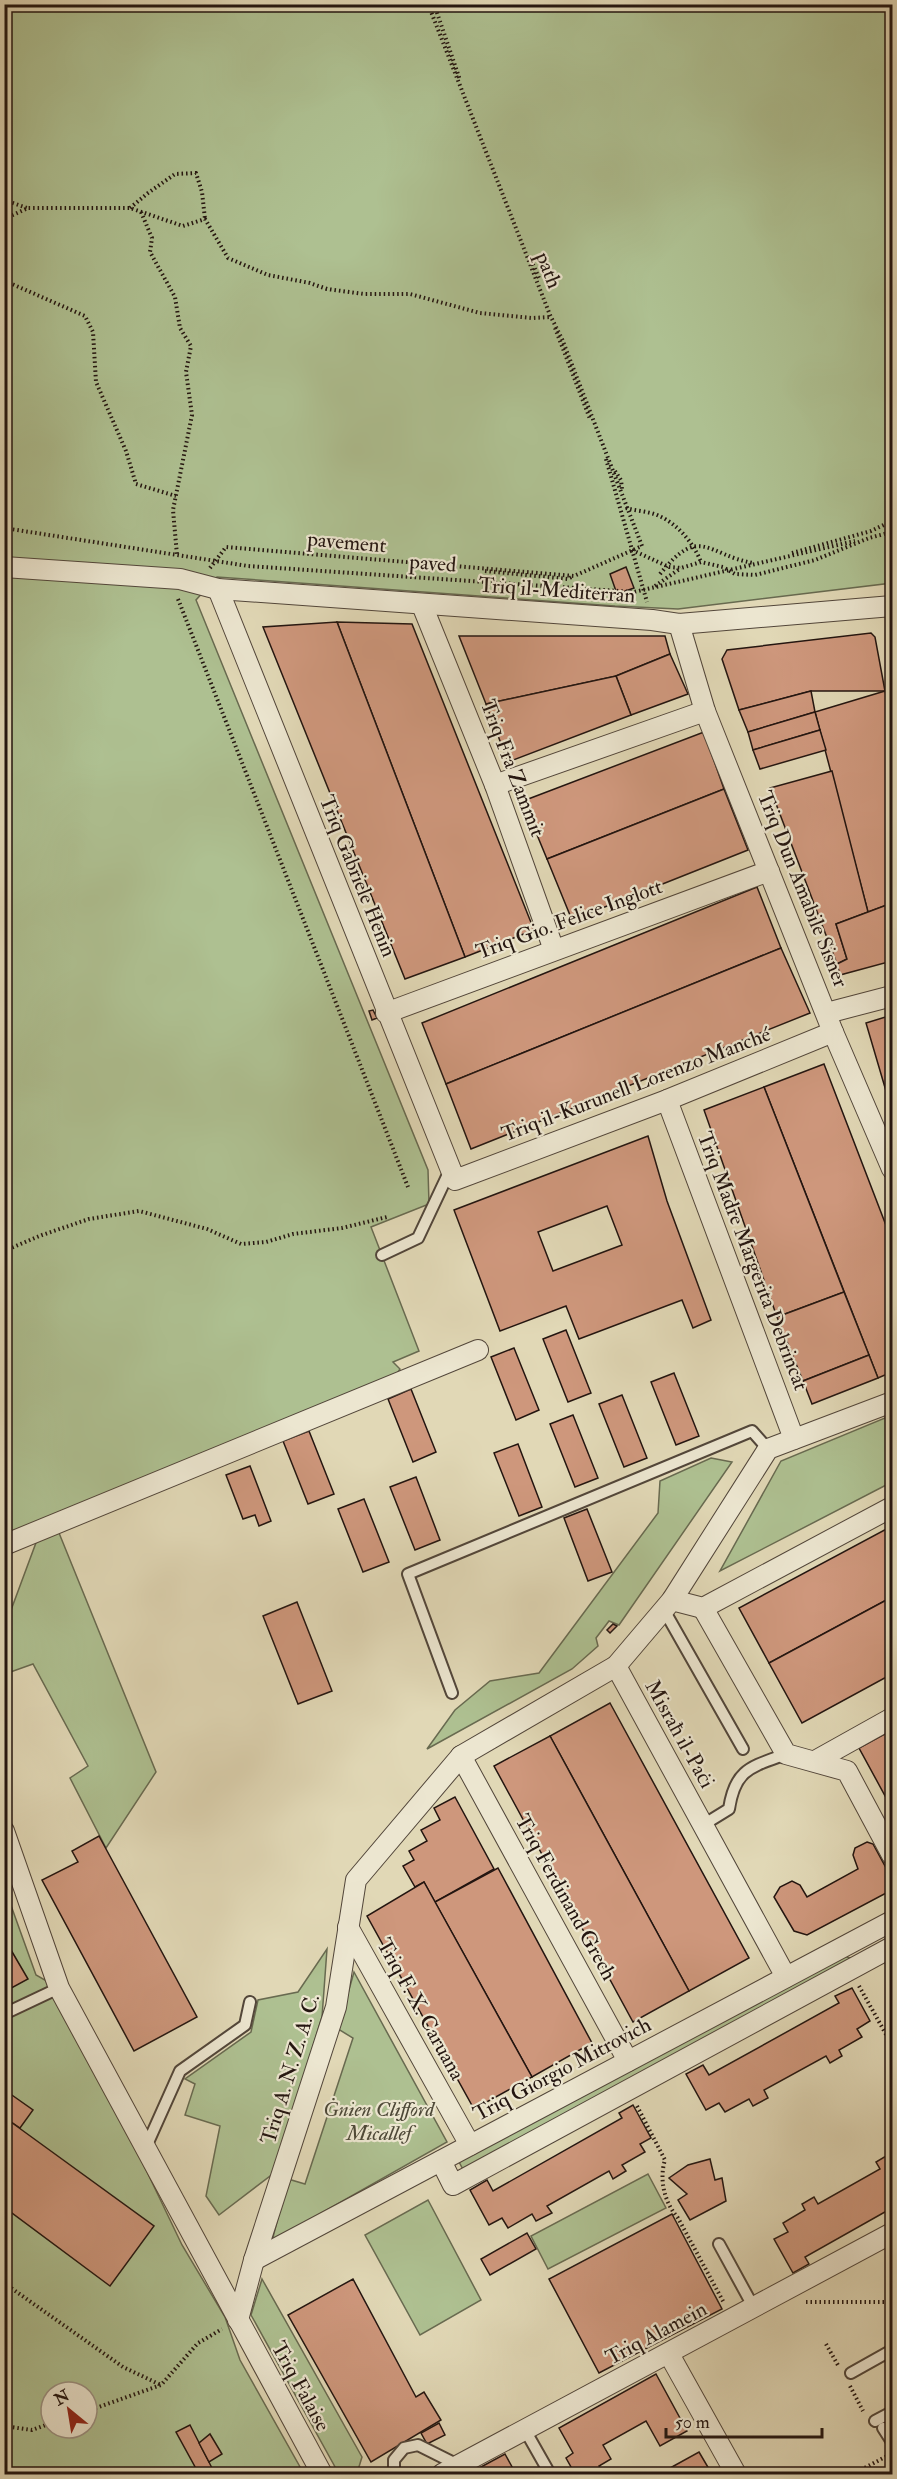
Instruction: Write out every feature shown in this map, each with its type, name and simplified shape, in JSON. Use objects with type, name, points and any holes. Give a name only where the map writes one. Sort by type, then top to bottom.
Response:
[{"type":"street","name":"Triq il-Mediterran","points":[[4,567],[178,579],[218,590],[652,620],[679,624],[892,607]]},
{"type":"street","name":"Triq Gabriele Henin","points":[[218,590],[386,1013],[453,1174]]},
{"type":"street","name":"Triq Fra Zammit","points":[[422,605],[495,785],[554,950]]},
{"type":"street","name":"Triq Dun Amabile Sisner","points":[[679,624],[705,711],[833,1032],[892,1169]]},
{"type":"street","points":[[495,785],[705,711]]},
{"type":"street","name":"Triq Gio. Felice Inglott","points":[[386,1013],[769,871]]},
{"type":"street","points":[[827,1013],[892,996]]},
{"type":"street","name":"Triq il-Kurunell Lorenzo Manché","points":[[453,1174],[667,1100],[833,1032]]},
{"type":"street","name":"Triq Madre Margerita Debrincat","points":[[667,1100],[794,1439]]},
{"type":"street","points":[[4,1545],[478,1350]]},
{"type":"street","points":[[768,1449],[892,1402]]},
{"type":"street","name":"Triq A. N. Z. A. C.","points":[[238,2320],[254,2260],[336,2007],[356,1880],[461,1756],[616,1666],[668,1605],[768,1449]]},
{"type":"street","points":[[668,1605],[703,1608],[892,1507]]},
{"type":"street","points":[[703,1608],[786,1754],[847,1772],[892,1855]]},
{"type":"street","name":"Misraħ il-Paċi","points":[[616,1666],[786,1977]]},
{"type":"street","points":[[815,1761],[892,1718]]},
{"type":"street","name":"Triq Ferdinand Grech","points":[[461,1756],[628,2061]]},
{"type":"street","name":"Triq Falaise","points":[[4,1831],[59,1988],[322,2475]]},
{"type":"street","name":"Triq Giorgio Mitrovich","points":[[254,2260],[892,1921]]},
{"type":"street","name":"Triq F. X. Caruana","points":[[348,1927],[470,2145]]},
{"type":"street","points":[[441,2161],[453,2185],[892,1947]]},
{"type":"street","name":"Triq Alamein","points":[[450,2470],[892,2233]]},
{"type":"street","points":[[669,2354],[736,2475]]},
{"type":"lane","points":[[382,1255],[418,1238],[453,1174]]},
{"type":"lane","points":[[452,1693],[408,1574],[752,1431],[768,1449]]},
{"type":"lane","points":[[668,1605],[743,1749]]},
{"type":"lane","name":"Misraħ il-Paċi","points":[[703,1825],[729,1809],[732,1788],[746,1770],[786,1754]]},
{"type":"lane","points":[[4,2014],[59,1988]]},
{"type":"lane","points":[[146,2147],[180,2071],[245,2025],[250,2002]]},
{"type":"lane","points":[[718,2244],[754,2308]]},
{"type":"lane","points":[[851,2373],[892,2350]]},
{"type":"lane","points":[[888,2445],[879,2425],[892,2412]]},
{"type":"lane","points":[[525,2430],[550,2475]]},
{"type":"lane","points":[[394,2475],[394,2460],[404,2448],[418,2445],[450,2470]]},
{"type":"path","name":"path","points":[[428,4],[642,546],[631,550]]},
{"type":"path","points":[[434,4],[483,141],[536,271],[561,347],[604,453],[652,620]]},
{"type":"path","points":[[130,208],[175,174],[196,172],[206,219],[228,258],[268,275],[310,283],[327,289],[364,294],[410,294],[480,313],[531,318],[551,316]]},
{"type":"path","points":[[4,200],[28,208],[130,208],[183,226],[206,219]]},
{"type":"path","points":[[4,219],[28,208]]},
{"type":"path","points":[[141,212],[152,238],[150,252],[175,297],[180,327],[190,346],[186,372],[192,414],[173,510],[178,601],[408,1187]]},
{"type":"path","points":[[4,284],[12,284],[85,316],[93,332],[96,382],[126,451],[136,484],[176,496]]},
{"type":"path","points":[[609,472],[614,470],[621,480],[622,494],[617,500]]},
{"type":"path","points":[[619,507],[659,516],[689,541],[701,562]]},
{"type":"path","points":[[660,574],[685,549],[713,548],[747,562],[759,564],[871,531],[892,521]]},
{"type":"path","name":"paved","points":[[4,528],[248,566],[634,592],[892,532]]},
{"type":"path","points":[[644,593],[681,568],[701,562],[723,567],[735,574],[755,575],[815,560],[869,538],[892,532]]},
{"type":"path","points":[[207,571],[226,546],[568,579],[631,550]]},
{"type":"path","points":[[631,550],[654,561],[681,568]]},
{"type":"path","points":[[4,1251],[89,1219],[139,1211],[207,1229],[241,1244],[266,1242],[293,1234],[342,1228],[387,1217]]},
{"type":"path","points":[[850,1970],[892,2045]]},
{"type":"path","points":[[629,2089],[665,2160],[661,2173],[665,2195],[672,2211],[678,2218],[733,2320]]},
{"type":"path","points":[[4,2283],[123,2367],[161,2385]]},
{"type":"path","points":[[795,2287],[805,2302],[892,2302]]},
{"type":"path","points":[[99,2407],[161,2385],[198,2343],[238,2320]]},
{"type":"path","points":[[826,2344],[865,2414]]},
{"type":"path","points":[[4,2426],[32,2430],[39,2427]]},
{"type":"path","points":[[888,2445],[888,2456]]},
{"type":"path","points":[[853,2475],[888,2456],[892,2450]]},
{"type":"green space","points":[[5,5],[892,5],[892,583],[678,609],[217,577],[196,600],[428,1170],[429,1204],[371,1227],[419,1351],[393,1362],[400,1369],[395,1377],[5,1541]]},
{"type":"green space","points":[[892,1415],[892,1482],[720,1571],[781,1461]]},
{"type":"green space","points":[[711,1458],[732,1462],[619,1625],[609,1621],[596,1638],[598,1646],[572,1669],[427,1749],[455,1710],[490,1681],[539,1673],[658,1513],[660,1481]]},
{"type":"green space","points":[[57,1528],[156,1772],[106,1848],[70,1778],[88,1766],[33,1664],[5,1674],[4,1629],[40,1532]]},
{"type":"green space","points":[[4,1886],[36,1975],[59,1988],[182,2245],[225,2317],[240,2360],[304,2474],[5,2474]]},
{"type":"green space","points":[[327,1949],[322,2017],[274,2173],[219,2215],[206,2196],[220,2126],[185,2115],[195,2084],[185,2079],[251,2032],[258,2000],[298,1992]]},
{"type":"green space","points":[[839,1954],[850,1958],[847,1968],[466,2175],[458,2160]]},
{"type":"green space","name":"Ġnien Clifford Micallef","points":[[354,1972],[447,2142],[272,2241],[288,2179],[305,2184],[353,2038],[338,2029]]},
{"type":"green space","points":[[648,2174],[666,2208],[548,2269],[531,2236]]},
{"type":"green space","points":[[428,2200],[481,2300],[420,2335],[365,2235]]},
{"type":"green space","points":[[262,2279],[362,2457],[358,2470],[360,2474],[339,2474],[251,2315]]},
{"type":"building","points":[[626,567],[634,588],[617,594],[610,574]]},
{"type":"building","points":[[337,622],[412,624],[534,930],[465,957]]},
{"type":"building","points":[[337,622],[465,957],[405,979],[263,627]]},
{"type":"building","points":[[871,633],[875,637],[885,691],[811,691],[739,710],[722,659],[727,650]]},
{"type":"building","points":[[459,636],[665,636],[670,654],[616,676],[486,704]]},
{"type":"building","points":[[670,654],[688,694],[631,715],[616,676]]},
{"type":"building","points":[[616,676],[631,715],[508,762],[486,704]]},
{"type":"building","points":[[811,691],[815,712],[748,732],[739,710]]},
{"type":"building","points":[[885,691],[892,720],[892,903],[868,912],[815,712]]},
{"type":"building","points":[[815,712],[820,730],[753,750],[748,732]]},
{"type":"building","points":[[820,730],[826,750],[760,769],[753,750]]},
{"type":"building","points":[[704,732],[724,789],[547,859],[523,801]]},
{"type":"building","points":[[832,771],[868,912],[836,924],[847,959],[837,964],[770,788]]},
{"type":"building","points":[[724,789],[748,850],[572,920],[547,859]]},
{"type":"building","points":[[757,887],[781,948],[446,1084],[422,1023]]},
{"type":"building","points":[[892,903],[892,961],[840,975],[837,964],[847,959],[836,924]]},
{"type":"building","points":[[781,948],[810,1013],[471,1149],[446,1084]]},
{"type":"building","points":[[373,1010],[377,1018],[372,1020],[369,1011]]},
{"type":"building","points":[[892,1015],[892,1089],[886,1091],[866,1023]]},
{"type":"building","points":[[824,1064],[892,1241],[892,1372],[878,1378],[764,1087]]},
{"type":"building","points":[[764,1087],[844,1292],[777,1317],[704,1110]]},
{"type":"building","points":[[648,1136],[667,1201],[711,1320],[693,1328],[682,1300],[579,1339],[566,1306],[500,1331],[454,1210]],"holes":[[[607,1206],[622,1245],[553,1271],[538,1232]]]},
{"type":"building","points":[[844,1292],[869,1355],[803,1381],[777,1317]]},
{"type":"building","points":[[566,1330],[591,1393],[568,1402],[543,1339]]},
{"type":"building","points":[[514,1348],[539,1410],[516,1420],[491,1357]]},
{"type":"building","points":[[869,1355],[878,1378],[812,1404],[803,1381]]},
{"type":"building","points":[[674,1373],[699,1436],[676,1445],[651,1382]]},
{"type":"building","points":[[411,1389],[436,1452],[413,1462],[388,1399]]},
{"type":"building","points":[[622,1395],[647,1458],[624,1467],[599,1404]]},
{"type":"building","points":[[573,1415],[598,1478],[575,1487],[550,1424]]},
{"type":"building","points":[[309,1431],[334,1494],[308,1504],[283,1441]]},
{"type":"building","points":[[518,1444],[542,1507],[519,1516],[494,1453]]},
{"type":"building","points":[[250,1466],[271,1521],[259,1526],[255,1515],[243,1519],[226,1475]]},
{"type":"building","points":[[416,1477],[440,1540],[415,1550],[390,1487]]},
{"type":"building","points":[[364,1499],[389,1562],[363,1572],[338,1509]]},
{"type":"building","points":[[587,1509],[612,1572],[588,1581],[564,1518]]},
{"type":"building","points":[[892,1526],[892,1597],[769,1663],[739,1608]]},
{"type":"building","points":[[892,1597],[892,1674],[802,1723],[769,1663]]},
{"type":"building","points":[[297,1602],[332,1691],[298,1704],[263,1616]]},
{"type":"building","points":[[613,1624],[617,1626],[610,1633],[607,1630]]},
{"type":"building","points":[[610,1703],[749,1958],[689,1991],[550,1736]]},
{"type":"building","points":[[892,1730],[892,1804],[890,1805],[859,1748]]},
{"type":"building","points":[[550,1736],[689,1991],[633,2022],[494,1766]]},
{"type":"building","points":[[455,1797],[494,1869],[435,1902],[424,1882],[415,1887],[403,1866],[414,1860],[409,1851],[427,1841],[421,1830],[440,1820],[434,1808]]},
{"type":"building","points":[[99,1836],[197,2017],[134,2051],[42,1880],[78,1862],[72,1851]]},
{"type":"building","points":[[867,1842],[873,1844],[892,1879],[890,1891],[807,1935],[794,1931],[774,1897],[780,1887],[792,1881],[800,1885],[807,1897],[858,1869],[853,1855],[855,1848]]},
{"type":"building","points":[[498,1868],[592,2043],[532,2077],[435,1902]]},
{"type":"building","points":[[424,1882],[532,2077],[474,2109],[367,1916]]},
{"type":"building","points":[[4,1938],[28,1979],[4,1992]]},
{"type":"building","points":[[852,1988],[870,2021],[857,2029],[862,2037],[839,2050],[842,2056],[830,2063],[826,2056],[764,2090],[768,2098],[753,2106],[749,2099],[725,2112],[719,2103],[706,2110],[686,2074],[703,2065],[709,2075],[839,2003],[835,1996]]},
{"type":"building","points":[[9,2093],[33,2110],[20,2128],[4,2117],[4,2100]]},
{"type":"building","points":[[633,2105],[651,2138],[640,2144],[645,2152],[622,2165],[626,2171],[613,2179],[609,2171],[547,2206],[552,2213],[536,2221],[532,2214],[508,2228],[502,2218],[489,2225],[470,2190],[487,2180],[493,2191],[622,2118],[619,2113]]},
{"type":"building","points":[[4,2117],[154,2226],[110,2286],[4,2207]]},
{"type":"building","points":[[891,2153],[892,2208],[805,2257],[809,2264],[793,2273],[774,2239],[788,2232],[783,2223],[805,2210],[802,2204],[814,2197],[818,2204],[880,2169],[876,2162]]},
{"type":"building","points":[[710,2159],[715,2180],[722,2178],[726,2201],[690,2220],[678,2200],[687,2194],[669,2178],[688,2165]]},
{"type":"building","points":[[672,2214],[722,2309],[599,2373],[549,2279]]},
{"type":"building","points":[[527,2233],[536,2249],[490,2275],[481,2259]]},
{"type":"building","points":[[353,2279],[416,2397],[424,2392],[441,2420],[371,2462],[288,2315]]},
{"type":"building","points":[[656,2374],[687,2431],[660,2446],[646,2421],[603,2445],[611,2459],[599,2466],[603,2472],[575,2474],[566,2458],[573,2453],[559,2428]]},
{"type":"building","points":[[439,2423],[445,2435],[427,2444],[421,2433]]},
{"type":"building","points":[[190,2425],[213,2470],[203,2474],[199,2474],[176,2432]]},
{"type":"building","points":[[210,2434],[222,2454],[209,2462],[199,2443]]},
{"type":"building","points":[[699,2452],[712,2474],[661,2473]]},
{"type":"building","points":[[505,2454],[516,2474],[468,2474]]}]
